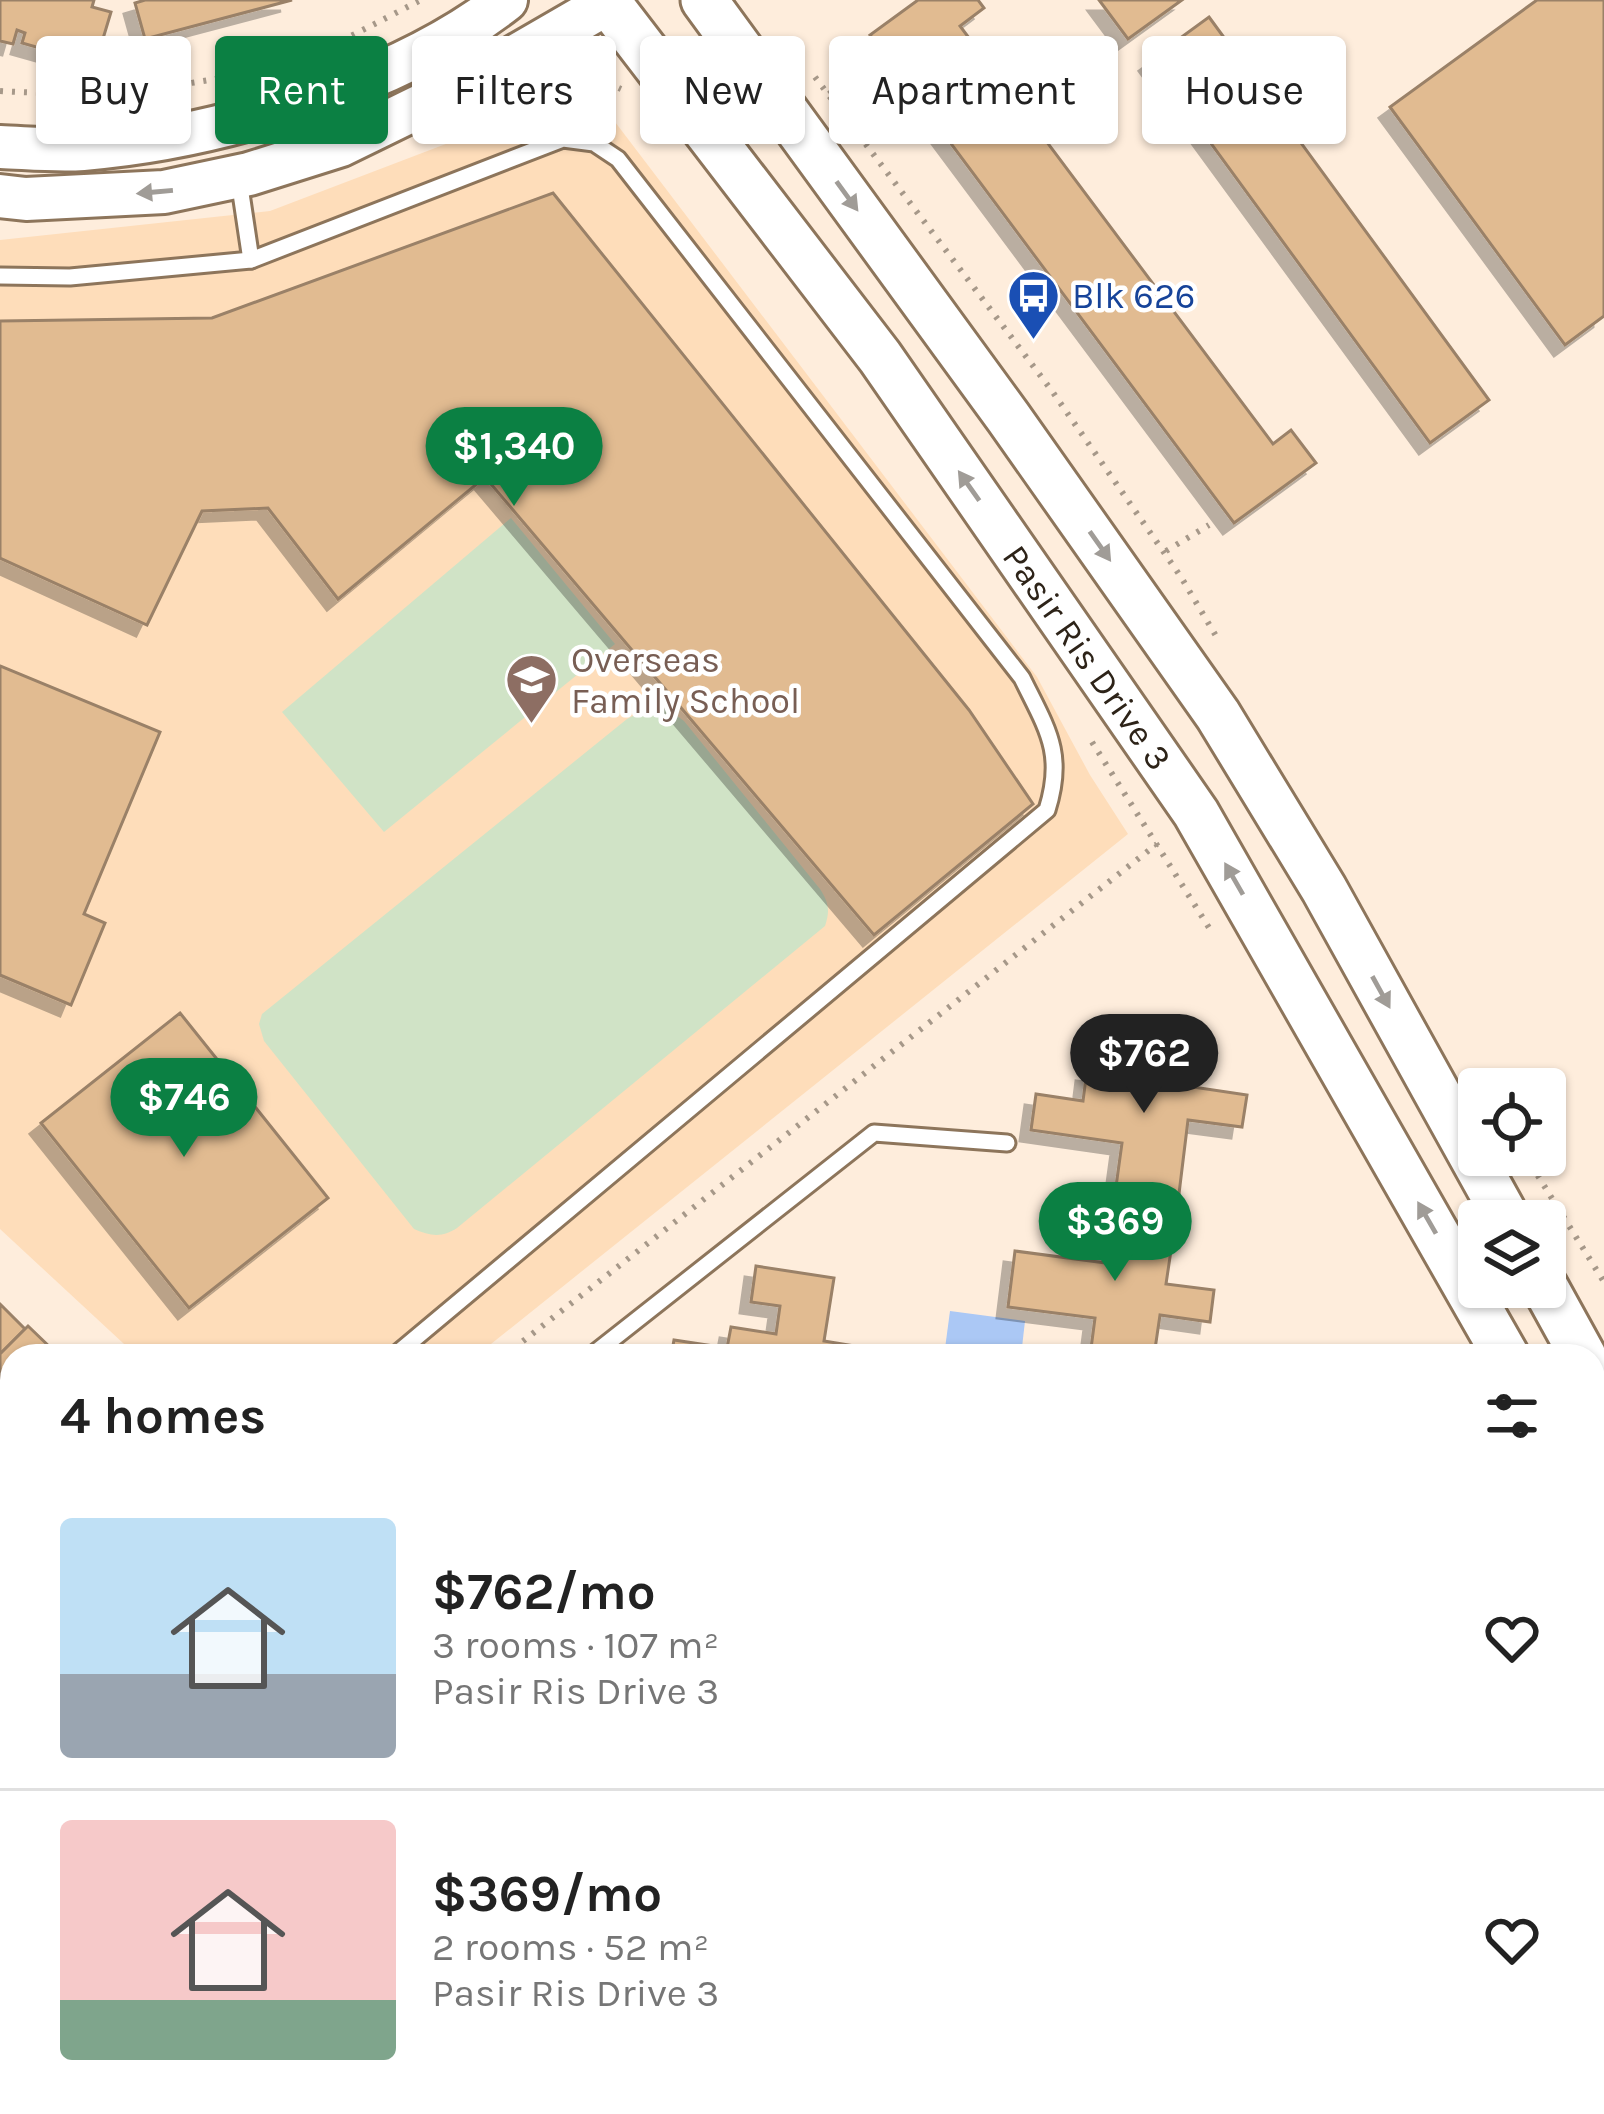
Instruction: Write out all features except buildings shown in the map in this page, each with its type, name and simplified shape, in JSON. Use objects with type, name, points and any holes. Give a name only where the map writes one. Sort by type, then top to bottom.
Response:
[{"type":"main road","name":"Pasir Ris Drive 3","points":[[704,0],[1218,715],[1324,889],[1496,1200]]},
{"type":"main road","name":"Pasir Ris Drive 3","points":[[609,2],[880,357],[1196,813],[1499,1344]]},
{"type":"main road","points":[[1557,1308],[1576,1344]]},
{"type":"street","points":[[0,147],[82,149],[230,125],[366,78],[439,42],[506,0]]},
{"type":"street","points":[[0,196],[26,199],[164,192],[341,145],[478,78],[609,2]]},
{"type":"lane","points":[[0,276],[70,278],[250,260],[563,139],[594,143],[618,159],[1022,678],[1055,746],[1056,782],[1047,810],[408,1344]]},
{"type":"lane","points":[[238,176],[250,260]]},
{"type":"lane","points":[[606,1344],[874,1133],[1007,1143]]},
{"type":"path","points":[[0,91],[65,95],[170,86],[280,64],[421,0]]},
{"type":"path","points":[[814,75],[829,94]]},
{"type":"path","points":[[867,144],[1052,391],[1165,552],[1219,642]]},
{"type":"path","points":[[1165,552],[1209,525]]},
{"type":"path","points":[[519,1344],[1196,813]]},
{"type":"path","points":[[1538,1176],[1604,1282]]},
{"type":"shaded area","name":"Overseas Family School","points":[[616,123],[1037,677],[1128,834],[491,1344],[124,1344],[0,1229],[0,240],[270,211],[446,144],[616,144]]},
{"type":"green space","points":[[511,518],[615,644],[384,832],[282,712]]},
{"type":"green space","points":[[653,705],[684,721],[820,889],[828,907],[825,926],[457,1228],[436,1235],[414,1229],[264,1041],[259,1024],[262,1014],[627,719]]},
{"type":"water","points":[[950,1311],[1025,1321],[1022,1344],[946,1344]]},
{"type":"place","name":"Blk 626","points":[[1033,341]]},
{"type":"place","name":"Overseas Family School","points":[[532,726]]}]
